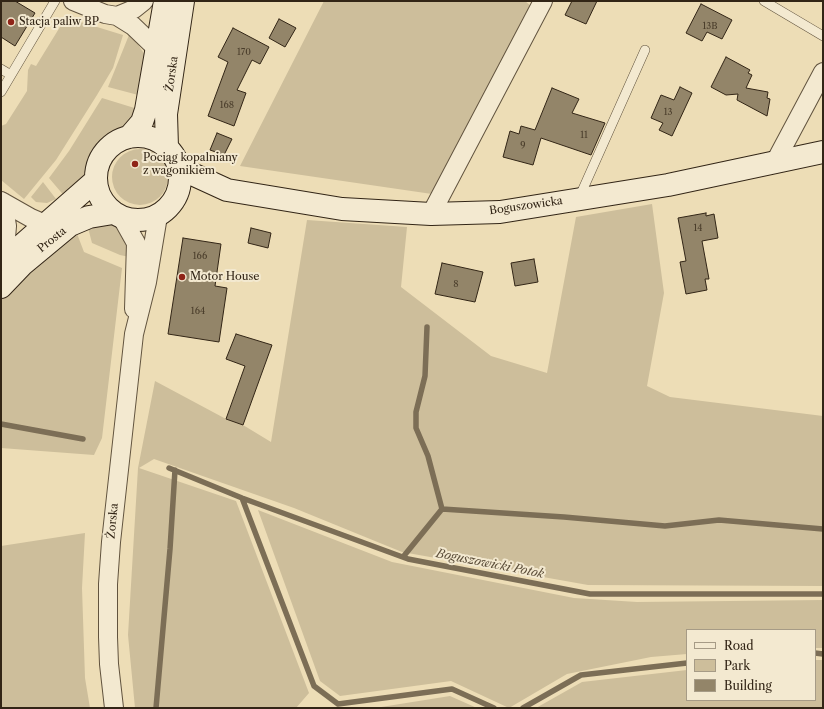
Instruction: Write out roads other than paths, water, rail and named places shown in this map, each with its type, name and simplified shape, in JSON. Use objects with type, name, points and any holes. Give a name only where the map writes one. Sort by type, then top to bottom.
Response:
[{"type":"main road","name":"Żorska","points":[[129,137],[139,126],[145,114],[165,1]]},
{"type":"main road","name":"Żorska","points":[[167,147],[166,114],[183,1]]},
{"type":"main road","points":[[129,137],[147,137],[167,147],[174,156],[179,168],[180,186],[175,200],[158,216],[141,221],[118,215],[101,198],[96,180],[98,167],[106,151],[116,142],[129,137]]},
{"type":"main road","name":"Boguszowicka","points":[[179,168],[227,190],[342,209],[431,214],[500,212],[668,185],[823,152]]},
{"type":"main road","name":"Prosta","points":[[1,259],[22,245],[96,180]]},
{"type":"main road","name":"Boguszowicka","points":[[175,200],[197,194],[227,190]]},
{"type":"main road","name":"Prosta","points":[[1,287],[23,264],[70,226],[90,217],[118,215]]},
{"type":"street","name":"Żorska","points":[[73,1],[105,14],[117,16],[133,26],[157,49]]},
{"type":"street","points":[[117,16],[134,9],[144,1]]},
{"type":"street","points":[[431,214],[543,1]]},
{"type":"street","points":[[775,162],[823,72]]},
{"type":"street","points":[[2,201],[46,224]]},
{"type":"street","points":[[1,247],[6,238],[7,226],[2,201]]},
{"type":"street","name":"Żorska","points":[[118,215],[136,243],[133,280],[134,334]]},
{"type":"street","name":"Żorska","points":[[114,708],[109,664],[108,584],[115,497],[134,334],[147,282],[158,216]]},
{"type":"lane","points":[[1,92],[54,1]]},
{"type":"lane","points":[[764,1],[823,36]]},
{"type":"lane","points":[[579,199],[645,50]]},
{"type":"lane","points":[[1,69],[11,75]]},
{"type":"waterway","points":[[427,327],[425,376],[416,412],[416,428],[428,456],[442,509]]},
{"type":"waterway","name":"Boguszowicki Potok","points":[[1,424],[83,439]]},
{"type":"waterway","name":"Boguszowicki Potok","points":[[169,468],[242,498],[408,559],[590,594],[823,594]]},
{"type":"waterway","points":[[156,708],[170,549],[175,470]]},
{"type":"waterway","points":[[242,498],[314,686],[338,704],[452,689],[494,708]]},
{"type":"waterway","points":[[403,557],[442,509],[564,517],[665,526],[719,520],[823,529]]},
{"type":"waterway","points":[[816,653],[823,654]]},
{"type":"waterway","points":[[523,708],[581,675],[686,663]]},
{"type":"place","name":"Stacja paliw BP","points":[[11,22]]},
{"type":"place","name":"Pociąg kopalniany z wagonikiem","points":[[135,164]]},
{"type":"place","name":"Motor House","points":[[182,277]]}]
